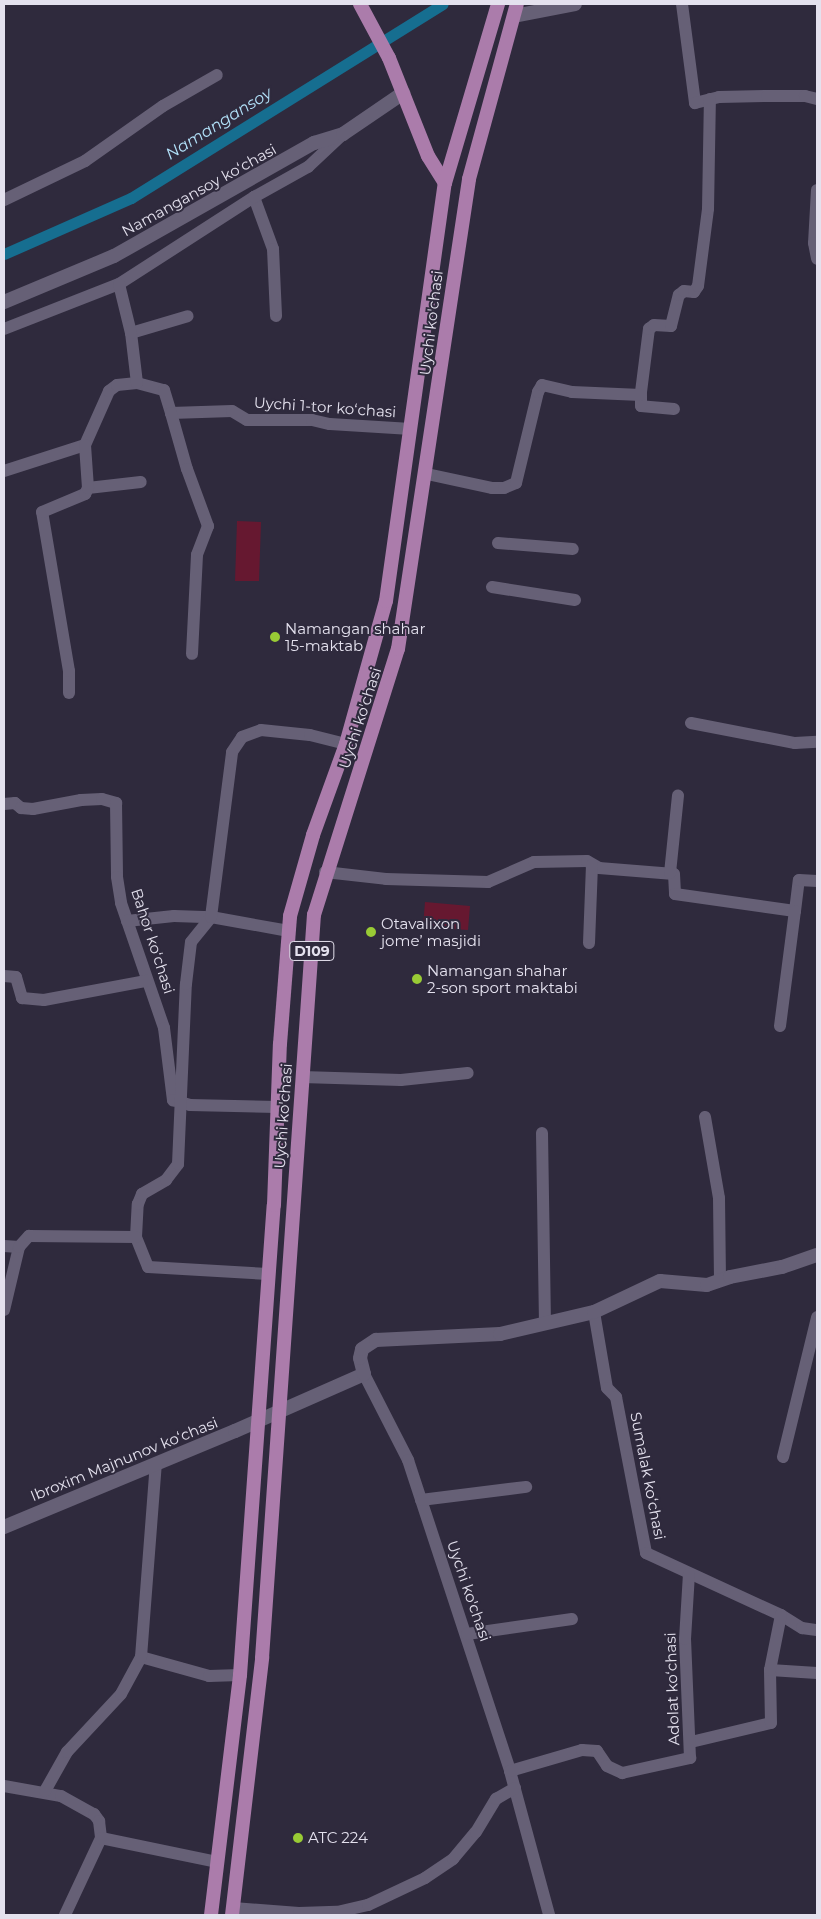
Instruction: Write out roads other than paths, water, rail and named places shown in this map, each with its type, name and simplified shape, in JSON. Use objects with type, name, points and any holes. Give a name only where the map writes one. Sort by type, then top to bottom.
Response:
[{"type":"main road","points":[[360,4],[388,58],[428,156],[445,183]]},
{"type":"main road","name":"Uychi ko'chasi","points":[[211,1915],[240,1675],[268,1274],[289,931],[300,875],[346,744],[386,601],[445,183],[498,4]]},
{"type":"main road","name":"Uychi ko'chasi","points":[[233,1911],[262,1658],[314,914],[325,872],[398,650],[427,474],[456,257],[469,179],[516,9]]},
{"type":"main road","points":[[466,112],[485,117]]},
{"type":"street","points":[[516,9],[574,4]]},
{"type":"street","points":[[682,4],[695,103],[710,99],[805,96],[817,100]]},
{"type":"street","points":[[4,200],[85,161],[163,106],[217,75]]},
{"type":"street","name":"Namangansoy koʻchasi","points":[[4,302],[114,256],[314,143],[343,134],[403,93]]},
{"type":"street","points":[[674,409],[644,407],[641,395],[651,327],[671,326],[679,295],[697,290],[708,209],[710,99]]},
{"type":"street","points":[[4,329],[120,284],[254,197],[308,167],[343,134]]},
{"type":"street","points":[[817,190],[814,243],[817,259]]},
{"type":"street","points":[[254,197],[273,249],[276,316]]},
{"type":"street","points":[[120,284],[131,333],[137,383]]},
{"type":"street","points":[[131,333],[188,316]]},
{"type":"street","points":[[69,693],[69,671],[42,512],[80,498],[88,488],[85,445],[108,391],[117,385],[137,383],[164,390],[187,469],[207,516],[208,526],[197,555],[192,654]]},
{"type":"street","points":[[427,474],[492,488],[504,488],[516,483],[538,392],[542,385],[572,392],[641,395]]},
{"type":"street","name":"Uychi 1-tor koʻchasi","points":[[171,413],[232,412],[247,420],[312,420],[377,428],[411,429]]},
{"type":"street","points":[[4,471],[85,445]]},
{"type":"street","points":[[88,488],[140,482]]},
{"type":"street","points":[[498,543],[574,549]]},
{"type":"street","points":[[492,587],[575,600]]},
{"type":"street","points":[[691,723],[795,743],[817,742]]},
{"type":"street","points":[[268,1274],[148,1267],[136,1237],[140,1198],[148,1189],[166,1180],[178,1164],[191,942],[211,917],[232,752],[236,744],[252,731],[262,730],[310,735],[346,744]]},
{"type":"street","points":[[670,873],[678,795]]},
{"type":"street","name":"Bahor koʻchasi","points":[[4,804],[15,803],[21,808],[33,809],[81,800],[102,799],[116,803],[117,877],[126,921],[164,1028],[171,1094],[181,1104]]},
{"type":"street","points":[[325,872],[386,879],[488,882],[534,862],[587,861],[592,865],[674,874],[675,894],[795,912]]},
{"type":"street","points":[[590,943],[592,865]]},
{"type":"street","points":[[780,1026],[800,880],[817,881]]},
{"type":"street","points":[[126,921],[174,916],[211,917],[289,931]]},
{"type":"street","points":[[4,976],[16,977],[22,998],[44,1000],[146,981]]},
{"type":"street","points":[[302,1077],[401,1080],[468,1073]]},
{"type":"street","points":[[181,1104],[277,1107]]},
{"type":"street","points":[[704,1117],[719,1198],[720,1279]]},
{"type":"street","points":[[542,1133],[545,1323]]},
{"type":"street","points":[[4,1310],[19,1247],[29,1236],[38,1233],[136,1237]]},
{"type":"street","points":[[4,1246],[19,1247]]},
{"type":"street","points":[[257,1421],[364,1374],[360,1358],[362,1349],[376,1340],[500,1334],[594,1312],[660,1280],[707,1285],[720,1279],[782,1267],[817,1255]]},
{"type":"street","name":"Sumalak koʻchasi","points":[[594,1312],[606,1388],[616,1397],[646,1553],[781,1615],[802,1628],[817,1630]]},
{"type":"street","points":[[783,1457],[817,1317]]},
{"type":"street","name":"Uychi ko'chasi","points":[[364,1374],[401,1441],[467,1634],[516,1788],[549,1915]]},
{"type":"street","name":"Ibroxim Majnunov koʻchasi","points":[[4,1527],[257,1421]]},
{"type":"street","points":[[45,1791],[67,1752],[121,1694],[141,1657],[156,1464]]},
{"type":"street","points":[[421,1500],[526,1487]]},
{"type":"street","name":"Adolat koʻchasi","points":[[510,1771],[582,1750],[597,1751],[607,1766],[618,1772],[642,1770],[688,1760],[691,1742],[685,1640],[689,1574]]},
{"type":"street","points":[[691,1742],[770,1724],[770,1670],[781,1615]]},
{"type":"street","points":[[467,1634],[572,1619]]},
{"type":"street","points":[[141,1657],[209,1676],[240,1675]]},
{"type":"street","points":[[770,1670],[817,1673]]},
{"type":"street","points":[[4,1786],[45,1791],[69,1799],[94,1814],[102,1829],[101,1838],[65,1915]]},
{"type":"street","points":[[233,1911],[337,1912],[368,1905],[426,1878],[452,1859],[476,1832],[496,1799],[516,1788]]},
{"type":"street","points":[[101,1838],[217,1862]]},
{"type":"waterway","name":"Namangansoy","points":[[4,254],[131,198],[443,4]]},
{"type":"place","name":"Namangan shahar 15-maktab","points":[[275,637]]},
{"type":"place","name":"Otavalixon jome’ masjidi","points":[[371,932]]},
{"type":"place","name":"Namangan shahar 2-son sport maktabi","points":[[417,979]]},
{"type":"place","name":"ATC 224","points":[[298,1838]]}]
